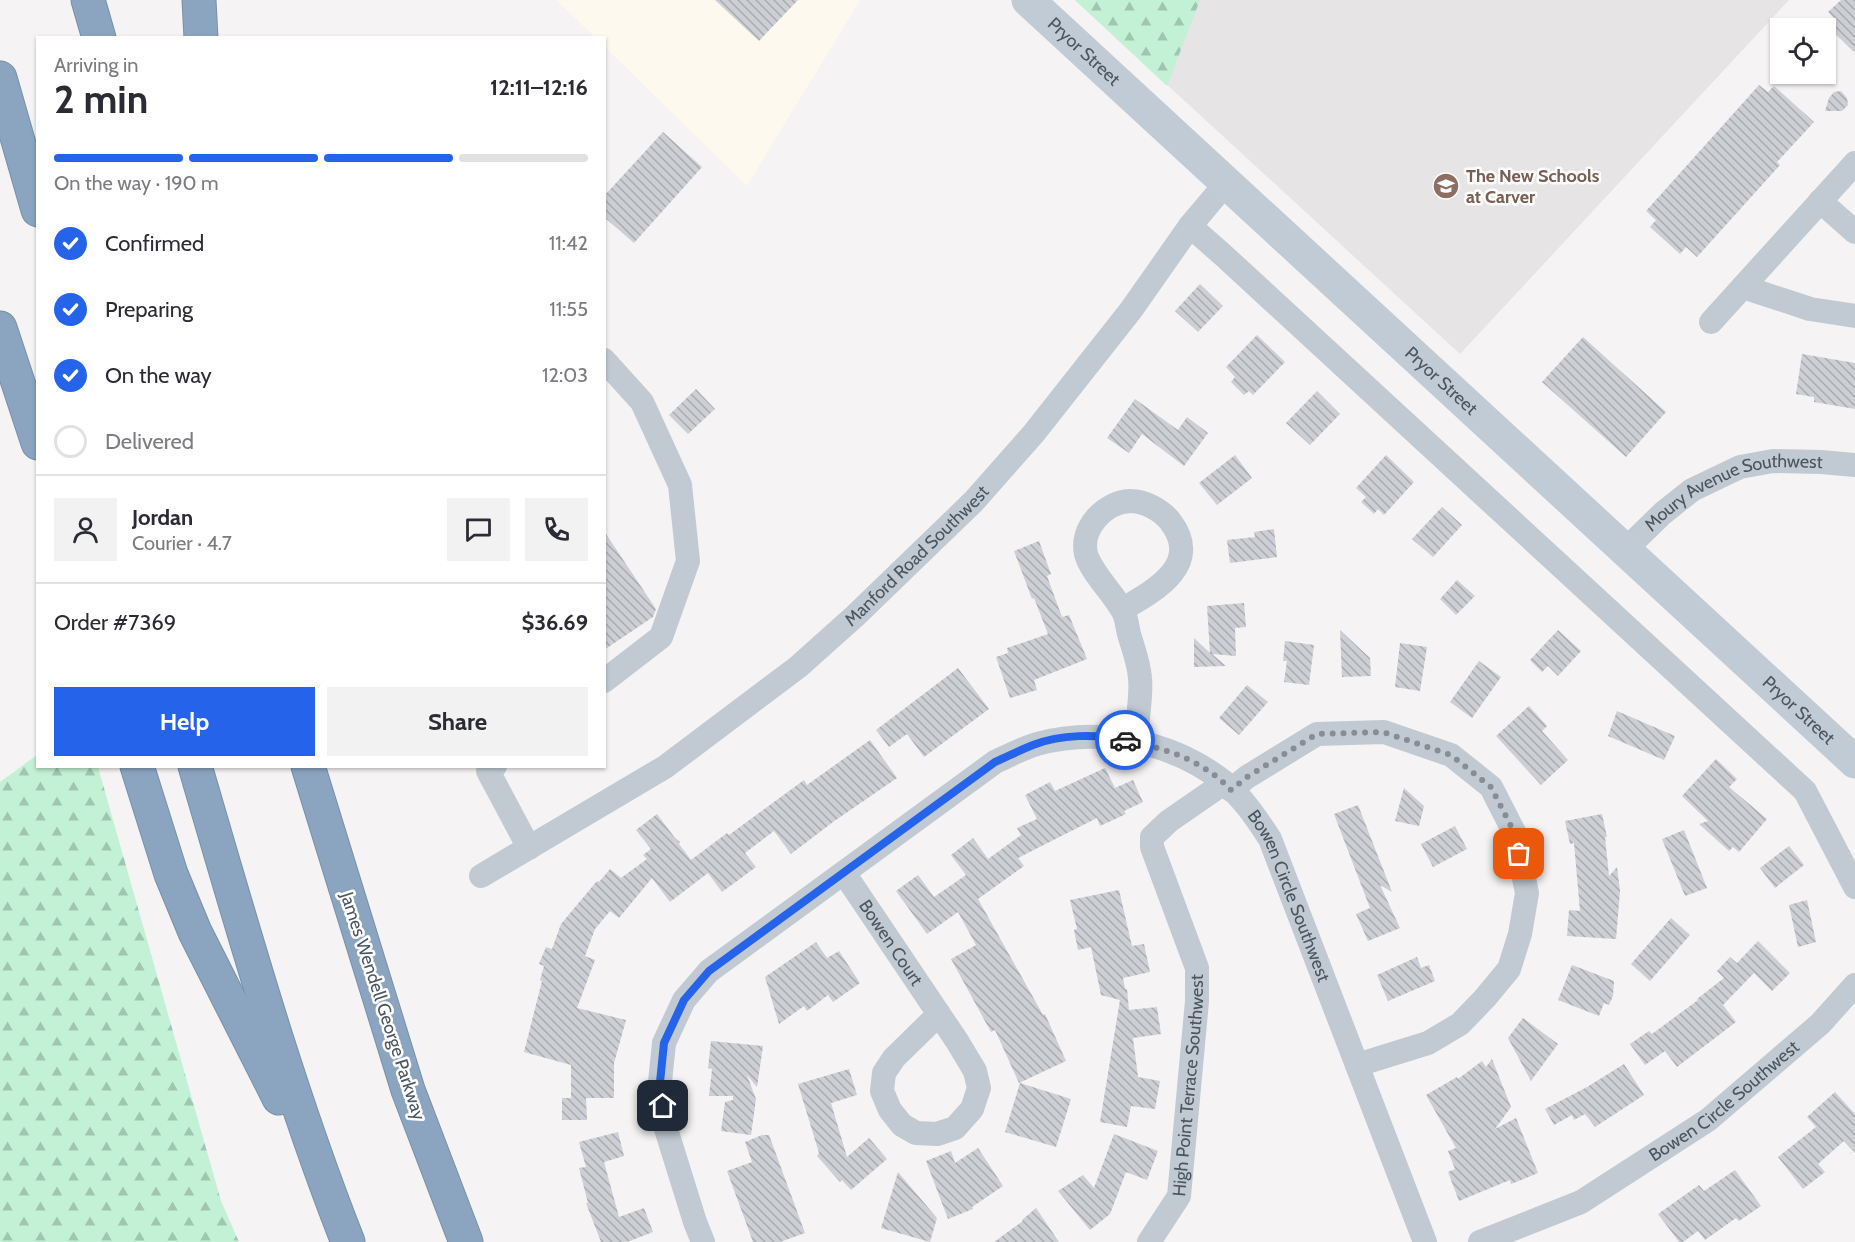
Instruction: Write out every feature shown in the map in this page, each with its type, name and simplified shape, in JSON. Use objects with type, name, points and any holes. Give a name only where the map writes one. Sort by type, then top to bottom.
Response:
[{"type":"highway","points":[[88,0],[98,36]]},
{"type":"highway","points":[[199,0],[201,36]]},
{"type":"highway","points":[[0,78],[36,203]]},
{"type":"highway","points":[[0,328],[36,437]]},
{"type":"highway","points":[[196,768],[291,1085],[348,1242]]},
{"type":"highway","name":"James Wendell George Parkway","points":[[311,773],[408,1090],[466,1242]]},
{"type":"highway","points":[[139,774],[171,874],[195,932],[333,1204]]},
{"type":"main road","name":"Pryor Street","points":[[1028,0],[1855,762]]},
{"type":"street","points":[[1711,322],[1855,162]]},
{"type":"street","name":"Manford Road Southwest","points":[[482,876],[665,767],[798,667],[855,616],[974,501],[1034,433],[1131,310],[1190,226],[1227,182]]},
{"type":"street","points":[[1820,201],[1855,232]]},
{"type":"street","points":[[1190,226],[1805,791],[1855,887]]},
{"type":"street","points":[[1743,287],[1810,309],[1855,316]]},
{"type":"street","points":[[606,362],[642,402],[680,485],[688,561],[661,637],[606,679]]},
{"type":"street","name":"Moury Avenue Southwest","points":[[1625,550],[1663,513],[1692,490],[1740,467],[1773,461],[1855,465]]},
{"type":"street","points":[[1123,609],[1163,583],[1178,564],[1182,549],[1178,532],[1163,513],[1147,505],[1130,501],[1111,506],[1096,517],[1087,534],[1086,554],[1100,580],[1123,609],[1141,679],[1136,742]]},
{"type":"street","points":[[1228,786],[1247,777],[1317,734],[1383,732],[1451,755],[1491,787],[1515,834],[1527,893],[1520,934],[1509,969],[1460,1024],[1428,1042],[1357,1065]]},
{"type":"street","name":"Bowen Circle Southwest","points":[[703,1242],[666,1129],[660,1082],[664,1043],[684,1000],[709,971],[995,762],[1035,744],[1072,737],[1110,737],[1136,742],[1155,746],[1191,760],[1228,786],[1252,812],[1270,839],[1425,1242]]},
{"type":"street","points":[[491,769],[530,848]]},
{"type":"street","name":"High Point Terrace Southwest","points":[[1149,1242],[1179,1196],[1197,1001],[1197,968],[1152,847],[1152,837],[1169,821],[1228,786]]},
{"type":"street","name":"Bowen Court","points":[[844,873],[939,1014],[975,1071],[979,1088],[972,1109],[955,1128],[937,1134],[916,1133],[902,1125],[890,1110],[882,1091],[884,1074],[894,1058],[939,1014]]},
{"type":"street","name":"Bowen Circle Southwest","points":[[1480,1242],[1581,1202],[1708,1120],[1820,1024],[1855,985]]},
{"type":"shaded area","points":[[556,0],[860,0],[747,186],[606,48],[606,36],[594,36]]},
{"type":"shaded area","name":"The New Schools at Carver","points":[[1075,0],[1789,0],[1460,354]]},
{"type":"green space","points":[[1075,0],[1200,0],[1167,86]]},
{"type":"green space","points":[[36,756],[36,768],[98,768],[221,1201],[239,1242],[0,1242],[0,782]]},
{"type":"building","points":[[715,0],[798,0],[759,41]]},
{"type":"building","points":[[1841,0],[1855,0],[1855,53],[1836,35],[1836,18],[1828,12]]},
{"type":"building","points":[[1759,85],[1768,92],[1774,86],[1814,122],[1777,162],[1780,165],[1697,257],[1686,247],[1680,254],[1650,227],[1656,220],[1646,211]]},
{"type":"building","points":[[1841,91],[1847,98],[1848,105],[1842,111],[1825,111],[1829,98],[1834,92]]},
{"type":"building","points":[[663,132],[702,167],[634,243],[606,219],[606,194]]},
{"type":"building","points":[[1200,284],[1223,306],[1198,332],[1175,311]]},
{"type":"building","points":[[1257,335],[1285,362],[1253,395],[1249,391],[1244,395],[1231,382],[1235,377],[1226,367]]},
{"type":"building","points":[[1583,337],[1666,412],[1626,457],[1542,382]]},
{"type":"building","points":[[1802,354],[1855,363],[1855,409],[1814,402],[1814,397],[1796,394]]},
{"type":"building","points":[[696,389],[715,409],[688,434],[669,415]]},
{"type":"building","points":[[1317,391],[1340,414],[1310,445],[1286,423]]},
{"type":"building","points":[[1135,399],[1178,430],[1187,417],[1208,433],[1184,466],[1142,434],[1129,453],[1107,438]]},
{"type":"building","points":[[1235,455],[1252,478],[1217,505],[1199,483]]},
{"type":"building","points":[[1386,455],[1414,482],[1384,515],[1378,509],[1374,514],[1361,502],[1366,497],[1356,488]]},
{"type":"building","points":[[1442,507],[1462,525],[1433,557],[1412,539]]},
{"type":"building","points":[[1274,529],[1277,557],[1230,563],[1227,540],[1255,537],[1254,532]]},
{"type":"building","points":[[606,534],[656,609],[653,617],[606,649]]},
{"type":"building","points":[[1039,541],[1051,574],[1047,576],[1062,617],[1069,615],[1087,659],[1034,680],[1037,690],[1010,698],[996,657],[1008,653],[1007,648],[1048,634],[1014,551]]},
{"type":"building","points":[[1457,580],[1475,596],[1456,615],[1440,599]]},
{"type":"building","points":[[1244,603],[1246,627],[1235,628],[1236,656],[1212,654],[1226,666],[1194,667],[1194,638],[1210,653],[1207,606]]},
{"type":"building","points":[[1340,630],[1370,658],[1371,676],[1342,677]]},
{"type":"building","points":[[1558,630],[1581,651],[1558,676],[1548,666],[1542,672],[1530,660]]},
{"type":"building","points":[[1285,641],[1314,645],[1309,685],[1284,682],[1287,661],[1283,661]]},
{"type":"building","points":[[1400,643],[1427,647],[1420,691],[1395,687]]},
{"type":"building","points":[[1479,661],[1501,677],[1472,718],[1450,702]]},
{"type":"building","points":[[958,668],[989,709],[924,757],[907,734],[889,747],[876,730]]},
{"type":"building","points":[[1247,685],[1268,702],[1239,735],[1219,718]]},
{"type":"building","points":[[1529,706],[1547,726],[1542,731],[1568,760],[1541,785],[1496,736]]},
{"type":"building","points":[[1617,711],[1675,736],[1664,760],[1608,736]]},
{"type":"building","points":[[870,740],[897,778],[791,854],[774,831],[745,853],[756,867],[722,892],[708,873],[670,902],[652,878],[619,918],[610,911],[595,929],[585,956],[595,960],[577,1008],[626,1020],[614,1063],[614,1098],[586,1098],[587,1120],[562,1120],[562,1098],[571,1098],[571,1065],[524,1052],[542,981],[540,980],[544,966],[539,964],[546,947],[552,949],[561,924],[597,881],[599,882],[610,869],[621,878],[647,859],[643,855],[651,849],[636,830],[657,814],[680,842],[679,844],[691,860],[804,780],[807,785]]},
{"type":"building","points":[[1716,759],[1737,779],[1729,787],[1767,819],[1739,852],[1733,847],[1729,851],[1699,824],[1708,821],[1682,796]]},
{"type":"building","points":[[1105,768],[1115,788],[1133,780],[1143,802],[1124,811],[1126,814],[1100,826],[1097,818],[1018,858],[1024,866],[978,899],[1043,1015],[1045,1014],[1066,1061],[1019,1083],[995,1030],[991,1032],[951,959],[976,945],[958,912],[927,934],[896,891],[918,875],[934,897],[966,875],[951,855],[973,838],[988,859],[1021,835],[1017,828],[1037,819],[1025,795],[1050,782],[1055,791]]},
{"type":"building","points":[[1404,788],[1424,806],[1419,826],[1395,821]]},
{"type":"building","points":[[1358,805],[1392,892],[1380,885],[1400,928],[1368,941],[1356,914],[1370,908],[1334,814]]},
{"type":"building","points":[[1602,814],[1607,837],[1605,837],[1609,876],[1617,867],[1620,891],[1616,939],[1567,936],[1569,910],[1580,911],[1574,843],[1570,844],[1565,821]]},
{"type":"building","points":[[1455,826],[1467,849],[1433,867],[1421,844]]},
{"type":"building","points":[[1684,830],[1707,888],[1685,896],[1662,839]]},
{"type":"building","points":[[1789,846],[1804,865],[1775,888],[1760,868]]},
{"type":"building","points":[[1119,890],[1132,946],[1144,944],[1150,972],[1123,978],[1125,989],[1127,989],[1129,1010],[1157,1007],[1161,1034],[1133,1038],[1138,1077],[1160,1081],[1155,1109],[1131,1106],[1127,1127],[1100,1122],[1120,1000],[1101,995],[1091,947],[1078,950],[1074,930],[1077,929],[1070,900]]},
{"type":"building","points":[[1807,900],[1816,942],[1798,947],[1789,905]]},
{"type":"building","points":[[1671,918],[1690,935],[1650,981],[1631,964]]},
{"type":"building","points":[[1758,941],[1790,973],[1772,991],[1754,973],[1723,1005],[1736,1022],[1677,1067],[1665,1051],[1645,1065],[1630,1044],[1649,1031],[1652,1034],[1698,1000],[1724,978],[1717,971],[1730,957],[1737,963]]},
{"type":"building","points":[[816,942],[827,958],[839,951],[860,983],[833,1002],[828,995],[807,1011],[804,1006],[779,1024],[765,977]]},
{"type":"building","points":[[1417,957],[1421,968],[1429,965],[1435,981],[1388,1001],[1377,975]]},
{"type":"building","points":[[1572,965],[1614,981],[1613,996],[1609,1005],[1604,1003],[1599,1016],[1558,1000]]},
{"type":"building","points":[[1523,1018],[1558,1044],[1531,1081],[1508,1038]]},
{"type":"building","points":[[711,1041],[763,1046],[757,1087],[747,1075],[756,1099],[751,1135],[721,1131],[725,1102],[733,1100],[733,1096],[709,1096],[712,1069],[708,1068]]},
{"type":"building","points":[[1492,1059],[1511,1107],[1495,1129],[1516,1118],[1538,1173],[1511,1184],[1510,1180],[1459,1201],[1448,1172],[1455,1169],[1448,1151],[1456,1148],[1426,1095],[1457,1077],[1458,1079],[1482,1061],[1486,1067]]},
{"type":"building","points":[[1624,1064],[1644,1095],[1595,1127],[1585,1114],[1574,1120],[1572,1115],[1554,1125],[1545,1109]]},
{"type":"building","points":[[849,1069],[857,1095],[831,1103],[847,1157],[869,1138],[887,1159],[851,1190],[842,1180],[840,1182],[817,1156],[819,1153],[798,1084]]},
{"type":"building","points":[[1020,1083],[1071,1099],[1056,1147],[1005,1132]]},
{"type":"building","points":[[1835,1092],[1855,1114],[1855,1153],[1844,1141],[1818,1164],[1825,1172],[1803,1189],[1778,1157],[1816,1127],[1807,1117]]},
{"type":"building","points":[[618,1132],[624,1156],[604,1162],[619,1217],[644,1208],[653,1232],[627,1242],[601,1242],[586,1203],[588,1203],[579,1168],[586,1167],[579,1142]]},
{"type":"building","points":[[1114,1134],[1158,1151],[1147,1180],[1126,1172],[1110,1214],[1090,1230],[1058,1191],[1083,1175],[1094,1188]]},
{"type":"building","points":[[762,1135],[769,1135],[805,1233],[780,1242],[753,1242],[727,1171],[752,1162],[745,1142]]},
{"type":"building","points":[[978,1148],[1003,1186],[972,1207],[973,1209],[948,1219],[926,1161],[951,1151],[955,1163]]},
{"type":"building","points":[[1735,1170],[1761,1206],[1739,1221],[1736,1218],[1705,1240],[1698,1231],[1683,1242],[1679,1242],[1658,1214],[1699,1185],[1704,1191]]},
{"type":"building","points":[[898,1172],[937,1218],[930,1242],[881,1228]]},
{"type":"building","points":[[1036,1208],[1059,1242],[994,1242],[1023,1221]]},
{"type":"way so far","points":[[1125,740],[1155,746],[1191,760],[1231,790],[1247,777],[1317,734],[1383,732],[1451,755],[1491,787],[1515,834],[1519,854]]},
{"type":"place","name":"The New Schools at Carver","points":[[1446,186]]},
{"type":"route","points":[[663,1106],[660,1082],[664,1043],[684,1000],[709,971],[995,762],[1035,744],[1072,737],[1110,737],[1125,740]]}]
